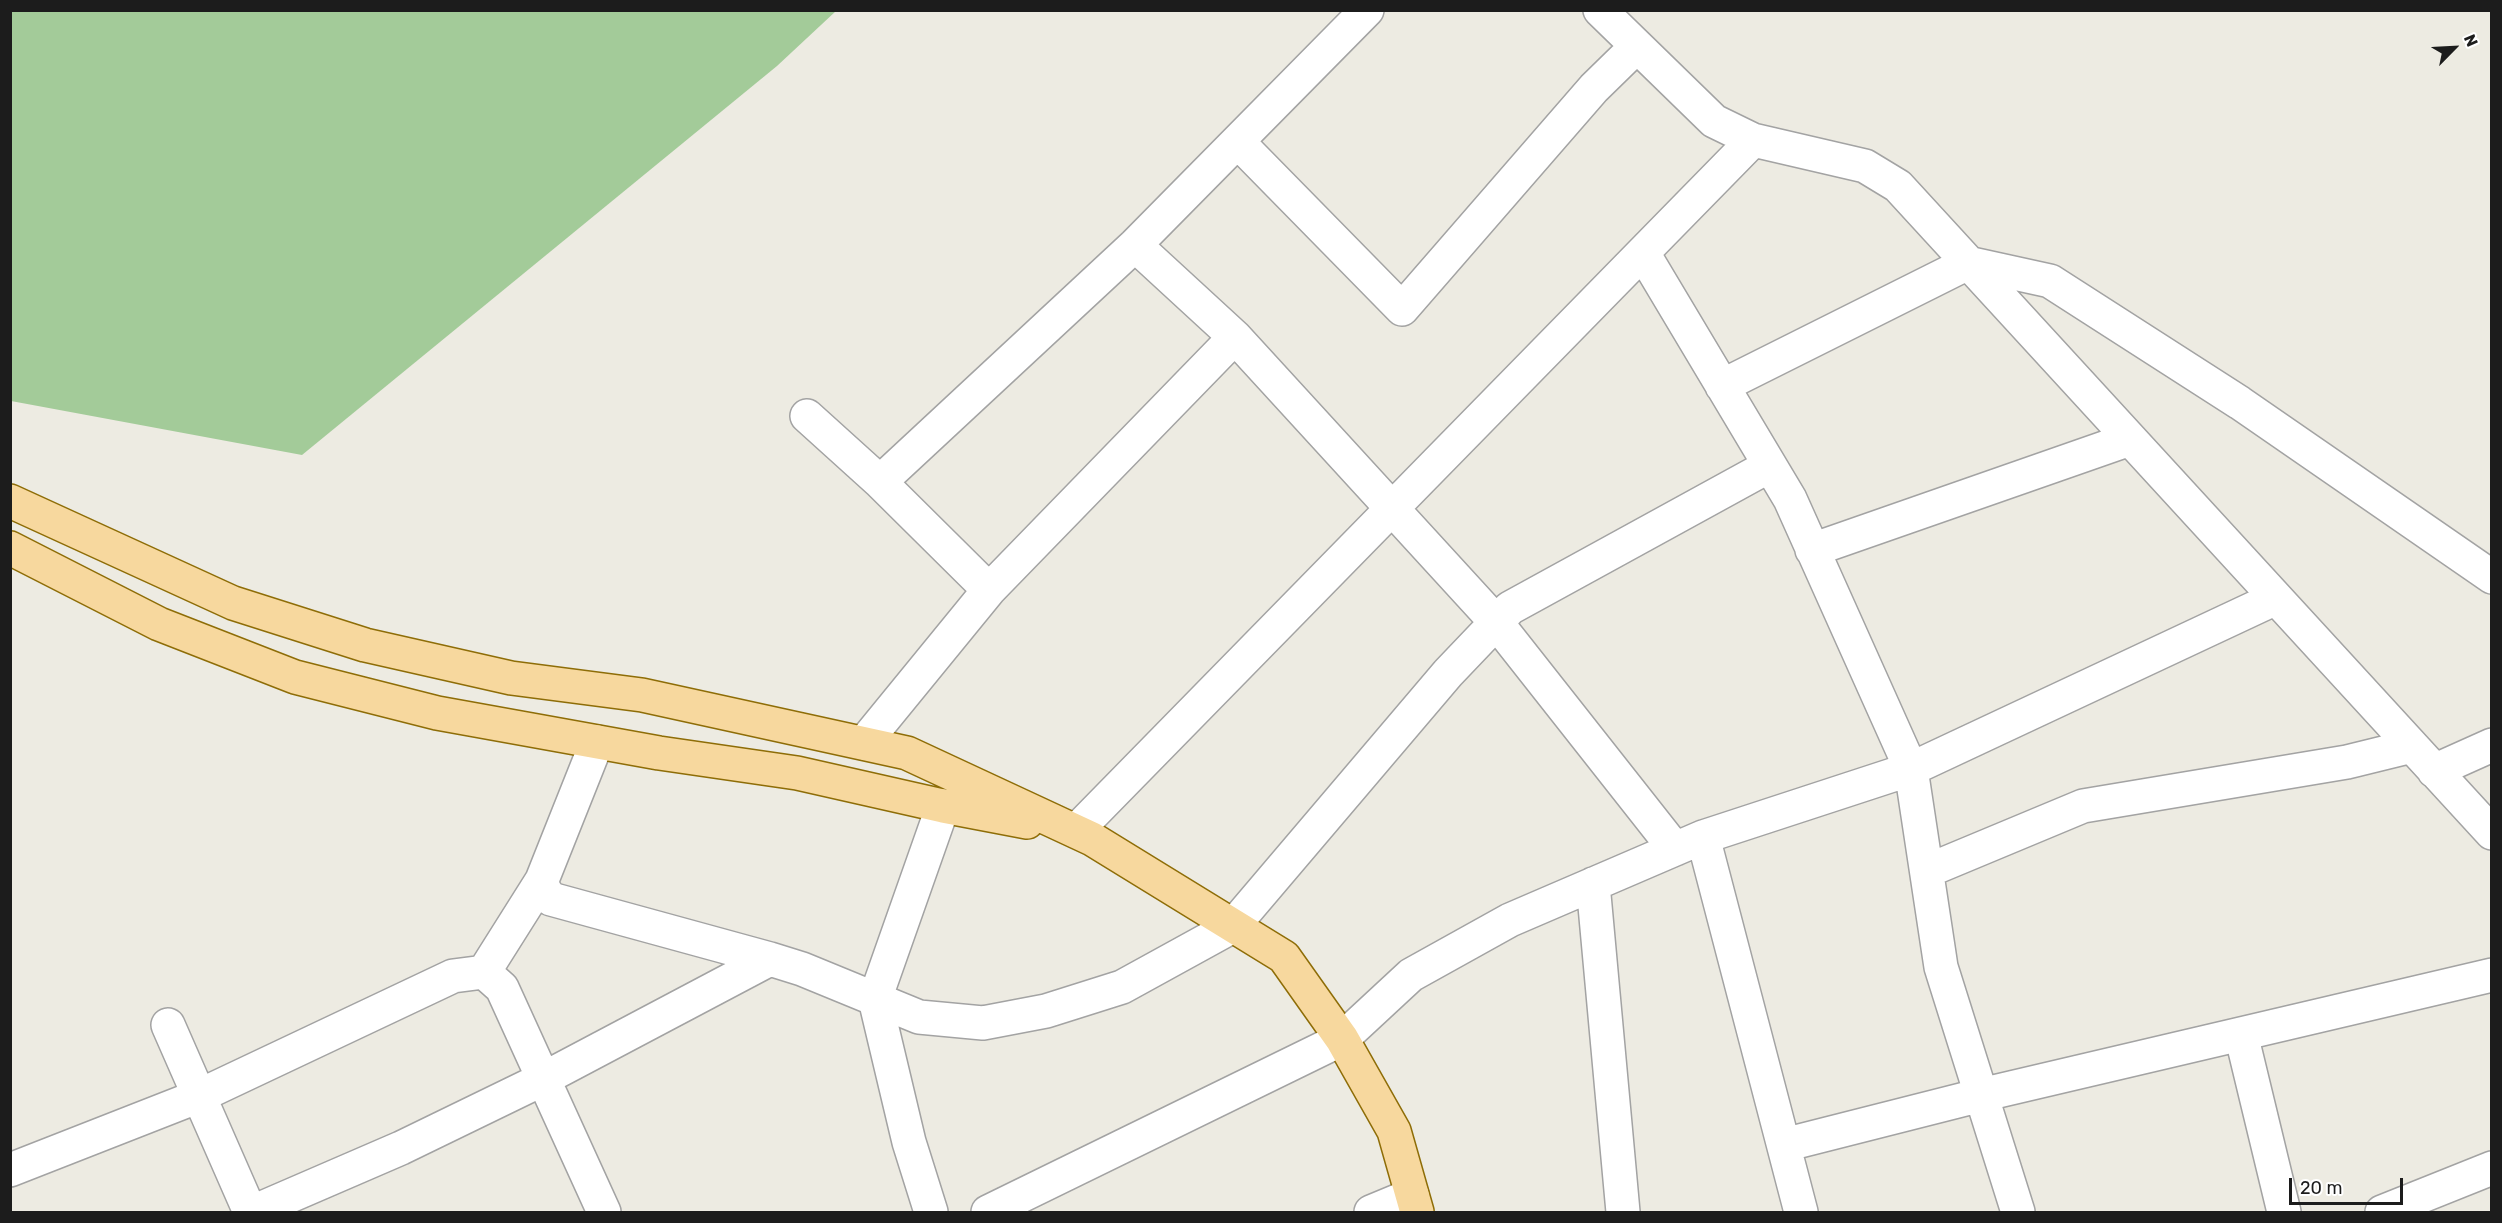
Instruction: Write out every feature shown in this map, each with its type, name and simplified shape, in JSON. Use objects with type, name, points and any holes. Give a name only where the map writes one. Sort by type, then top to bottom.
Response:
[{"type":"main road","points":[[10,501],[233,603],[365,645],[511,678],[642,695],[907,753],[1076,831],[1284,957],[1342,1039],[1394,1131],[1414,1204]]},
{"type":"main road","points":[[10,548],[159,624],[295,677],[437,713],[597,742],[797,773],[943,806],[1076,831]]},
{"type":"street","points":[[880,482],[1135,245],[1367,10]]},
{"type":"street","points":[[1600,10],[1714,121],[1753,140],[1865,166],[1898,186],[2492,833]]},
{"type":"street","points":[[1238,142],[1402,309],[1594,88],[1637,46]]},
{"type":"street","points":[[1076,831],[1643,253],[1709,182],[1753,140]]},
{"type":"street","points":[[1135,245],[1235,337],[1496,622],[1689,843],[1784,1145],[1801,1212]]},
{"type":"street","points":[[1643,253],[1790,500],[1911,769],[1941,967],[2018,1212]]},
{"type":"street","points":[[1722,386],[1968,263],[2050,281],[2240,403],[2492,577]]},
{"type":"street","points":[[864,743],[989,590],[1235,337]]},
{"type":"street","points":[[807,416],[880,482],[989,590]]},
{"type":"street","points":[[1812,550],[2130,439]]},
{"type":"street","points":[[542,880],[544,890],[551,899],[802,969],[919,1017],[983,1023],[1046,1011],[1122,987],[1233,926],[1440,682],[1510,608],[1769,466]]},
{"type":"street","points":[[988,1212],[1342,1039],[1411,975],[1510,920],[1689,843],[1911,769],[2276,598]]},
{"type":"street","points":[[484,972],[542,880],[597,742]]},
{"type":"street","points":[[2434,771],[2492,745]]},
{"type":"street","points":[[1927,871],[2083,806],[2347,762],[2412,746]]},
{"type":"street","points":[[931,1212],[909,1142],[875,999],[943,806]]},
{"type":"street","points":[[1593,884],[1623,1212]]},
{"type":"street","points":[[168,1025],[251,1212],[401,1148],[543,1079],[770,959]]},
{"type":"street","points":[[10,1170],[199,1096],[453,976],[484,972],[502,987],[604,1212]]},
{"type":"street","points":[[1784,1145],[1981,1095],[2492,975]]},
{"type":"street","points":[[2241,1034],[2284,1212]]},
{"type":"street","points":[[2382,1212],[2492,1168]]},
{"type":"street","points":[[1371,1212],[1414,1204]]},
{"type":"green space","points":[[10,11],[836,11],[777,66],[302,455],[11,401]]}]
